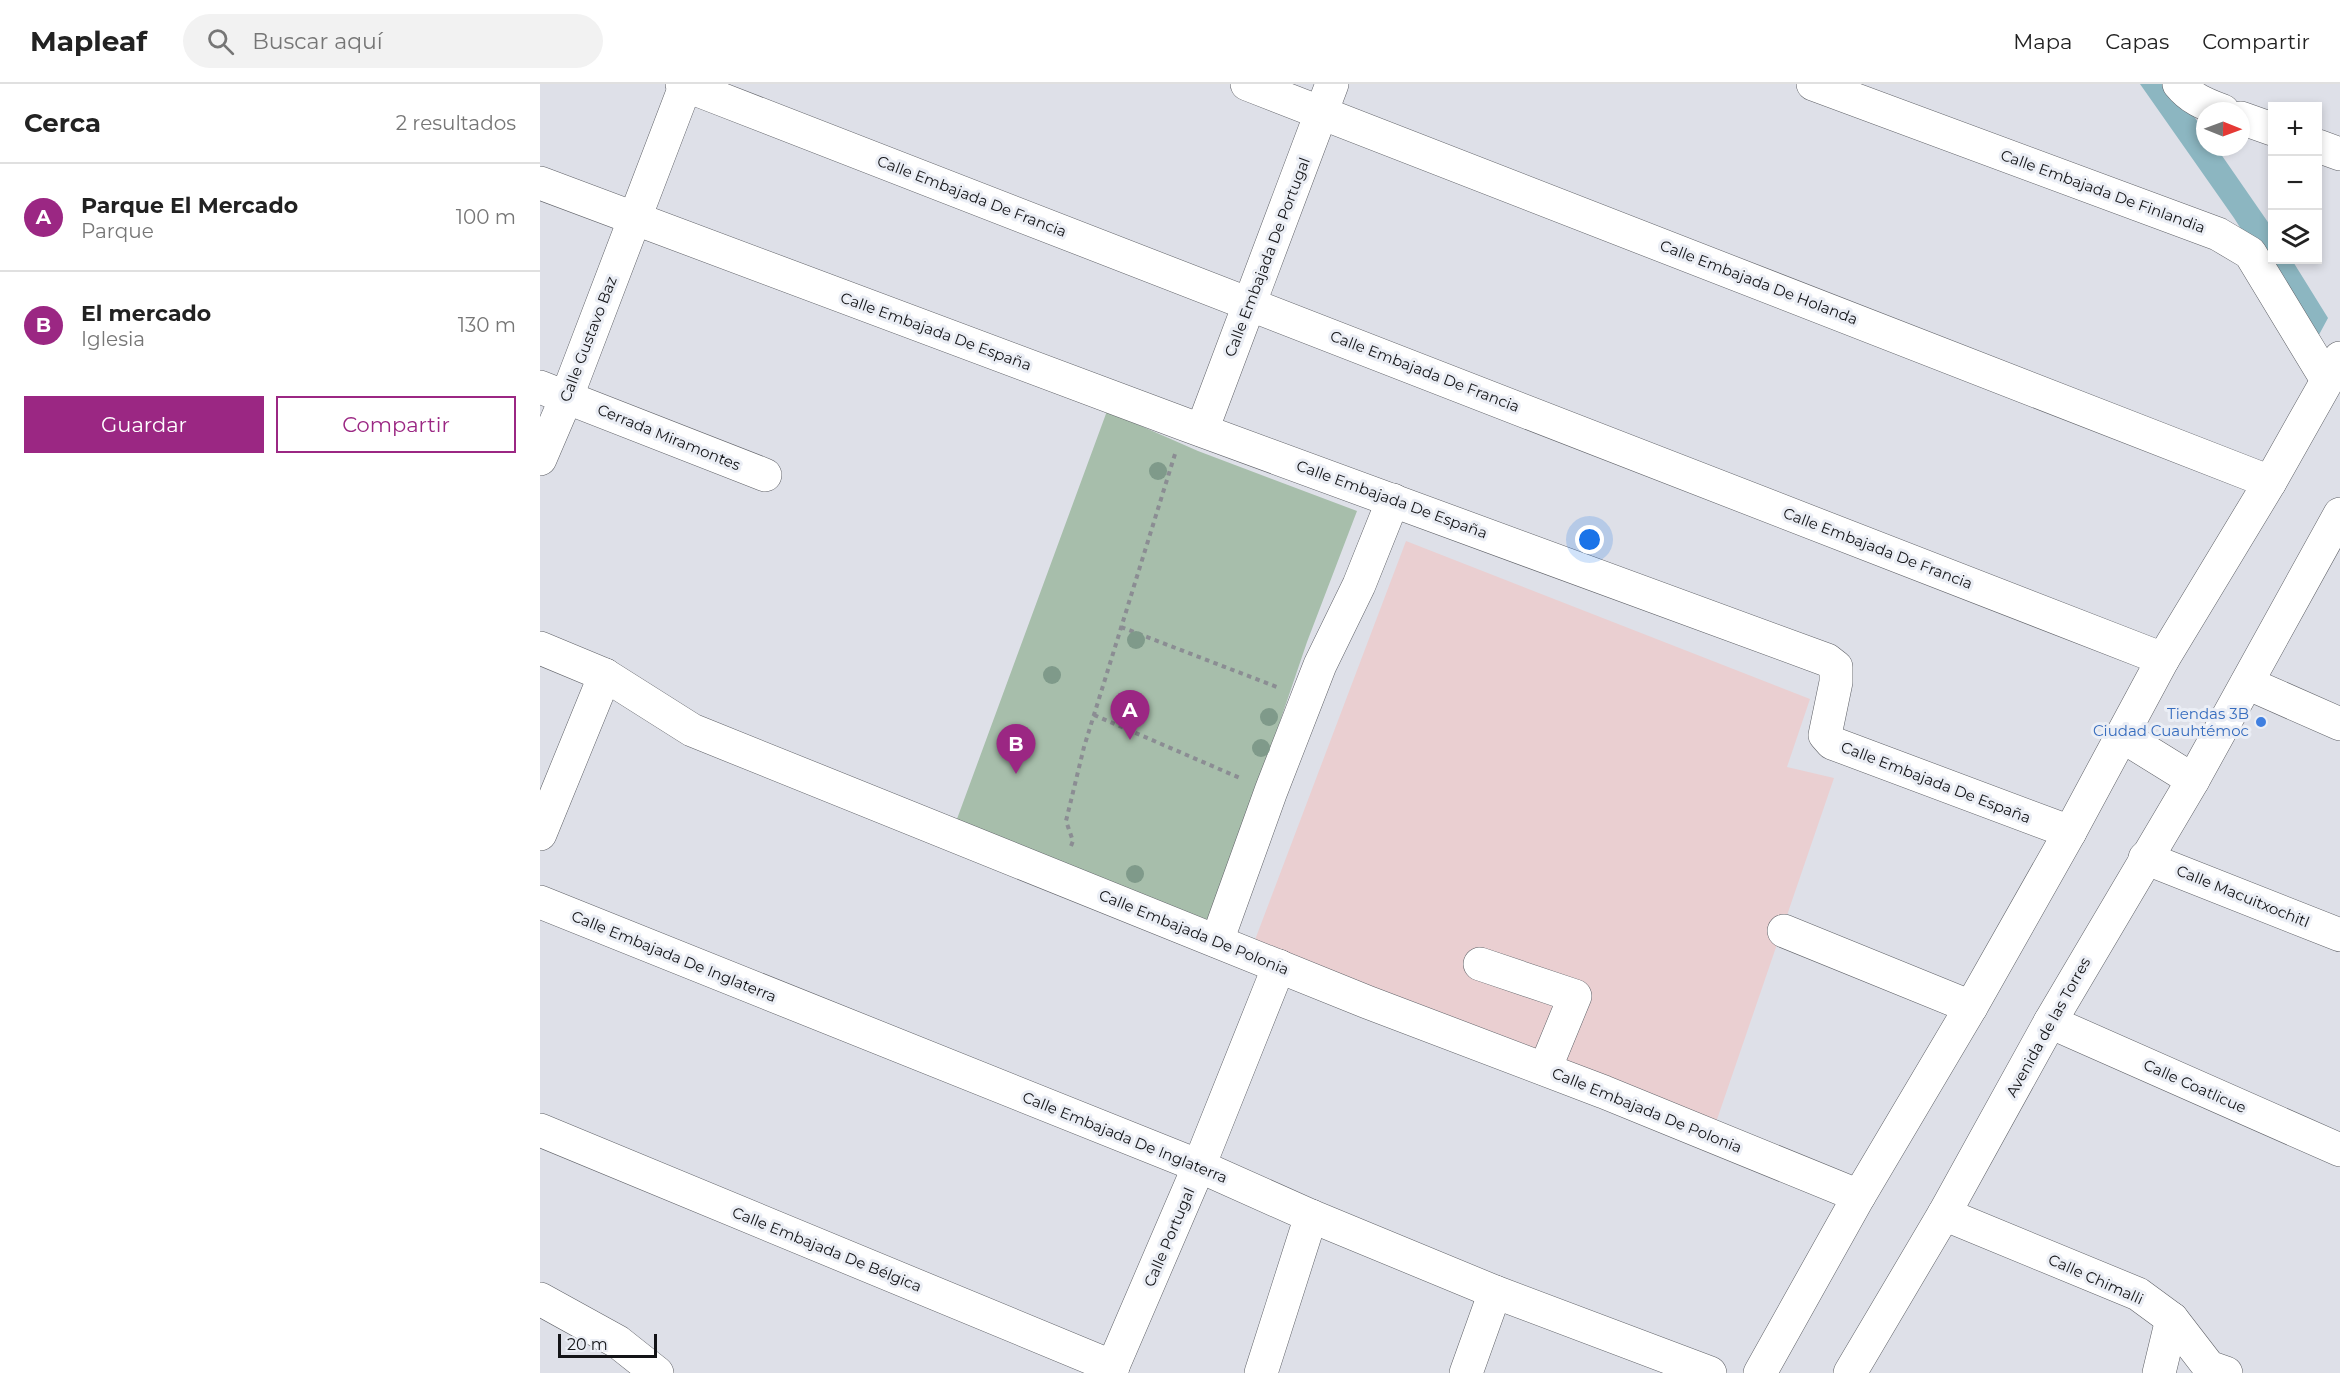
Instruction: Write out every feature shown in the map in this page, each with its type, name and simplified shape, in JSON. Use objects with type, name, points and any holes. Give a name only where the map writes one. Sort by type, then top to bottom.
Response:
[{"type":"street","name":"Calle Gustavo Baz","points":[[540,459],[553,392],[633,219],[685,84]]},
{"type":"street","name":"Calle Embajada De Francia","points":[[685,84],[2163,659]]},
{"type":"street","name":"Calle Embajada De Holanda","points":[[1247,84],[1327,98],[2271,482]]},
{"type":"street","name":"Calle Embajada De Finlandia","points":[[1814,84],[2226,239],[2250,253],[2334,369]]},
{"type":"street","points":[[2183,89],[2200,102]]},
{"type":"street","name":"Calle Embajada De Portugal","points":[[1193,427],[1249,303],[1327,98]]},
{"type":"street","points":[[2250,121],[2268,128]]},
{"type":"street","points":[[2322,147],[2340,154]]},
{"type":"street","name":"Calle Embajada De España","points":[[540,183],[1193,427],[1827,660],[1836,667],[1836,682],[1825,735],[1832,742],[2070,832]]},
{"type":"street","points":[[1760,1373],[1859,1196],[1971,1007],[2070,832],[2163,659],[2271,482],[2334,369]]},
{"type":"street","name":"Cerrada Miramontes","points":[[553,392],[765,475]]},
{"type":"street","points":[[1217,941],[1271,791],[1320,665],[1359,585],[1393,500]]},
{"type":"street","name":"Avenida de las Torres","points":[[1850,1373],[1944,1214],[2050,1022],[2193,780],[2340,514]]},
{"type":"street","name":"Calle Embajada De Polonia","points":[[540,648],[605,675],[692,730],[1367,1002],[1545,1069],[1859,1196]]},
{"type":"street","points":[[540,834],[605,675]]},
{"type":"street","points":[[2247,683],[2340,724]]},
{"type":"street","points":[[2122,736],[2193,780]]},
{"type":"street","name":"Calle Macuitxochitl","points":[[2145,858],[2340,935]]},
{"type":"street","name":"Calle Embajada De Inglaterra","points":[[540,903],[1199,1166],[1311,1216],[1495,1292],[1710,1373]]},
{"type":"street","points":[[1784,931],[1971,1007]]},
{"type":"street","points":[[1480,964],[1575,996],[1545,1069]]},
{"type":"street","name":"Calle Portugal","points":[[1112,1370],[1199,1166],[1279,966]]},
{"type":"street","name":"Calle Coatlicue","points":[[2050,1022],[2340,1150]]},
{"type":"street","name":"Calle Embajada De Bélgica","points":[[540,1130],[1112,1370]]},
{"type":"street","name":"Calle Chimalli","points":[[1944,1214],[2138,1294],[2172,1319],[2209,1367],[2226,1373]]},
{"type":"street","points":[[1261,1373],[1311,1216]]},
{"type":"street","points":[[1466,1373],[1495,1292]]},
{"type":"street","points":[[540,1299],[618,1342],[657,1373]]},
{"type":"street","points":[[2159,1373],[2172,1319]]},
{"type":"path","points":[[1062,879],[1073,841],[1066,821],[1094,715],[1167,483],[1193,427]]},
{"type":"path","points":[[1121,627],[1307,699]]},
{"type":"path","points":[[1094,715],[1271,791]]},
{"type":"shaded area","points":[[1406,541],[1810,699],[1787,767],[1834,778],[1711,1137],[1250,953]]},
{"type":"green space","points":[[1107,411],[1198,451],[1357,511],[1307,642],[1204,945],[950,838]]},
{"type":"water","points":[[2140,84],[2171,84],[2196,119],[2196,156],[2222,156],[2268,222],[2268,264],[2294,264],[2328,318],[2314,344],[2234,218]]},
{"type":"place","name":"Tiendas 3B Ciudad Cuauhtémoc","points":[[2261,722]]},
{"type":"place","name":"Parque El Mercado","points":[[1130,740]]},
{"type":"place","name":"El mercado","points":[[1016,774]]}]
